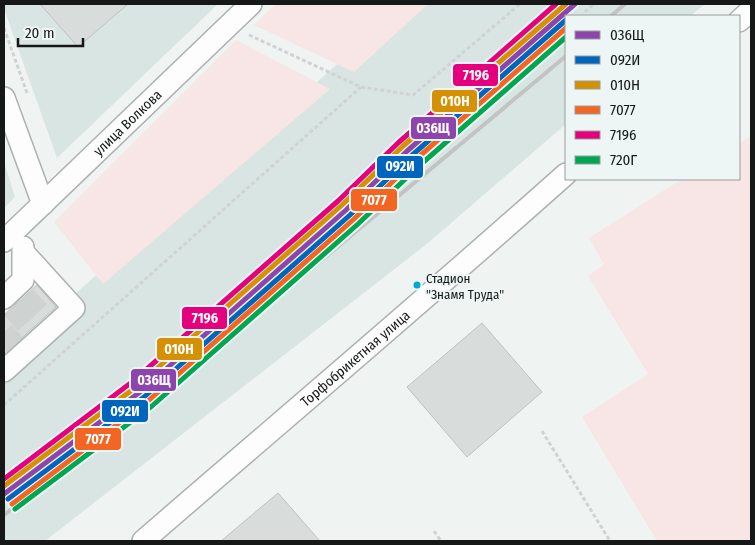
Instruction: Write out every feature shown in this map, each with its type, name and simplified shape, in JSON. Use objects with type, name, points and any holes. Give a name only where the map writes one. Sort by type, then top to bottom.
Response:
[{"type":"street","name":"улица Волкова","points":[[4,241],[251,4]]},
{"type":"street","points":[[740,20],[751,10]]},
{"type":"street","points":[[4,98],[43,204]]},
{"type":"street","name":"Торфобрикетная улица","points":[[143,541],[358,354],[455,273],[565,175]]},
{"type":"street","points":[[12,297],[24,280],[21,225]]},
{"type":"street","points":[[11,360],[44,330],[74,308],[24,253]]},
{"type":"path","points":[[228,26],[361,87],[413,96],[520,4]]},
{"type":"path","points":[[585,12],[594,4]]},
{"type":"path","points":[[4,405],[361,87]]},
{"type":"path","points":[[542,431],[610,541]]},
{"type":"path","points":[[434,531],[441,541]]},
{"type":"shaded area","points":[[4,4],[218,4],[57,158],[4,9]]},
{"type":"shaded area","points":[[276,4],[428,4],[354,72],[254,25]]},
{"type":"shaded area","points":[[406,4],[705,4],[691,15],[565,15],[565,125],[428,243],[45,541],[4,541],[4,356]]},
{"type":"shaded area","points":[[236,40],[330,89],[103,284],[54,222]]},
{"type":"shaded area","points":[[751,136],[751,541],[657,541],[582,417],[648,374],[588,276],[604,264],[589,238],[680,180],[740,180],[740,142]]},
{"type":"shaded area","points":[[4,162],[15,197],[4,208]]},
{"type":"building","points":[[40,4],[128,4],[78,47]]},
{"type":"building","points":[[37,285],[56,307],[4,354],[4,315]]},
{"type":"building","points":[[482,323],[542,392],[467,457],[407,387]]},
{"type":"building","points":[[278,493],[320,541],[221,541]]},
{"type":"tunnel","points":[[25,296],[48,321]]},
{"type":"tunnel","points":[[12,308],[34,333]]},
{"type":"tunnel","points":[[4,332],[18,348]]},
{"type":"railway","points":[[612,15],[625,4]]},
{"type":"railway","points":[[4,515],[147,406],[565,57]]},
{"type":"transit line","name":"7196","points":[[4,479],[132,382],[338,201],[398,143],[556,4]]},
{"type":"transit line","name":"010Н","points":[[4,486],[136,387],[342,205],[402,147],[566,4]]},
{"type":"transit line","name":"036Щ","points":[[4,494],[140,392],[346,210],[406,152],[575,4]]},
{"type":"transit line","name":"092И","points":[[8,499],[144,397],[350,215],[410,157],[565,21]]},
{"type":"transit line","name":"7077","points":[[12,504],[148,401],[354,219],[414,161],[565,29]]},
{"type":"transit line","name":"720Г","points":[[15,509],[152,406],[358,224],[419,166],[565,38]]},
{"type":"place","name":"Стадион \"Знамя Труда\"","points":[[417,285]]}]
